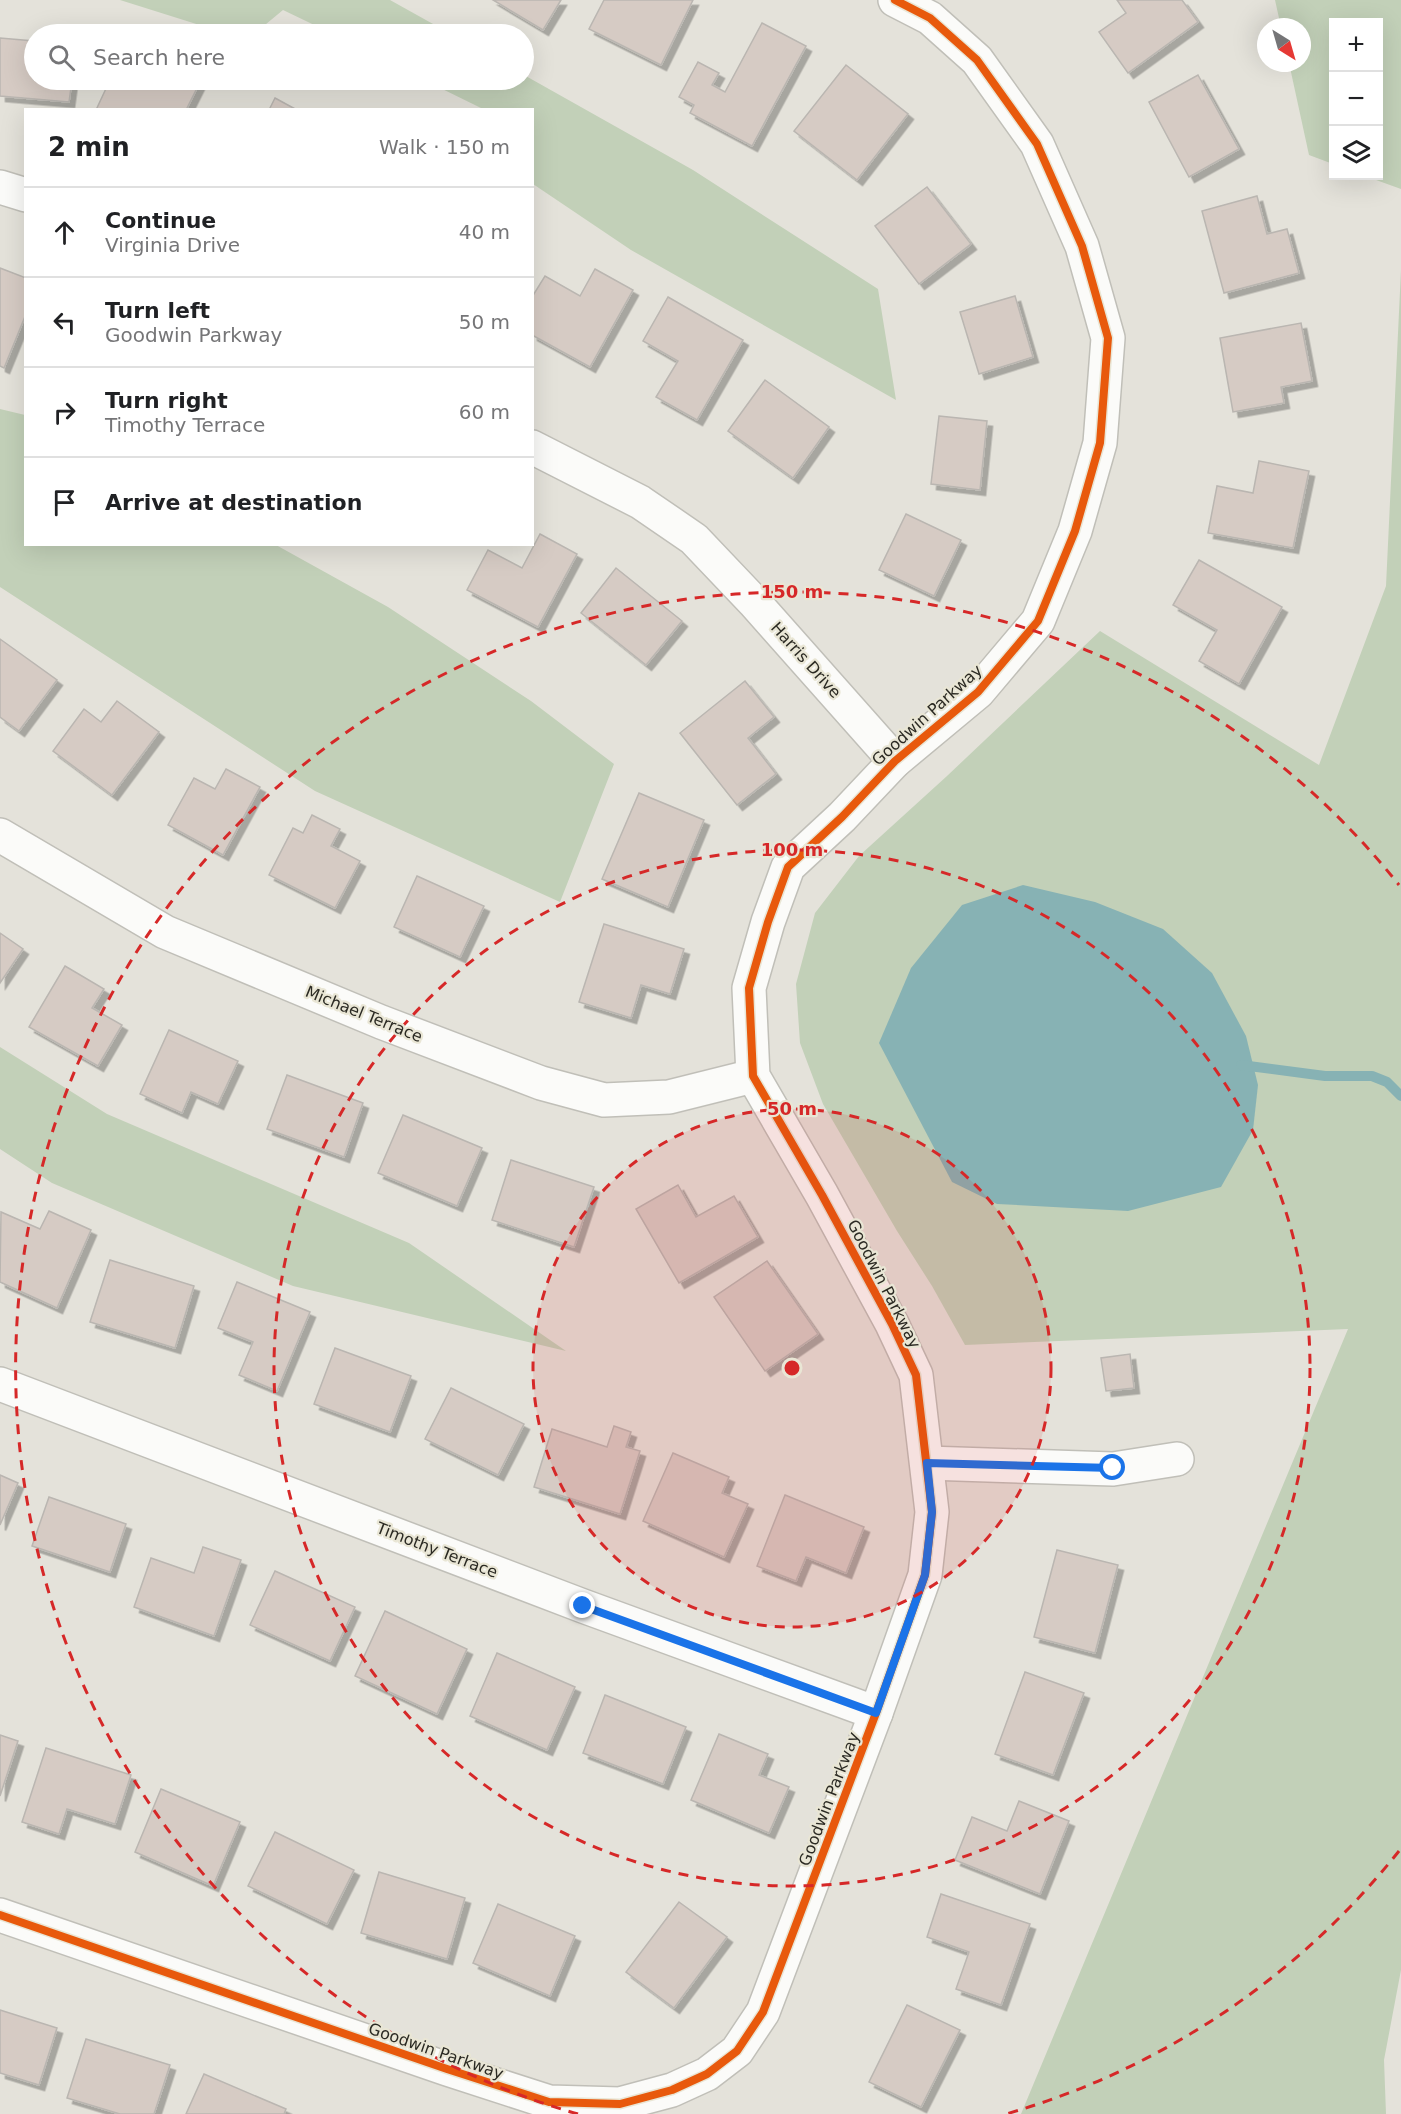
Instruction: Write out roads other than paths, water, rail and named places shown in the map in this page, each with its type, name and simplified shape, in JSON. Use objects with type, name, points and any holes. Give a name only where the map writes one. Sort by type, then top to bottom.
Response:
[{"type":"street","name":"Goodwin Parkway","points":[[0,1915],[435,2066],[549,2102],[620,2104],[672,2090],[707,2074],[737,2051],[763,2012],[876,1713],[925,1575],[932,1512],[915,1375],[892,1324],[753,1076],[749,988],[768,922],[788,867],[842,817],[895,761],[978,692],[1038,621],[1075,531],[1100,443],[1108,338],[1082,246],[1037,144],[937,9],[895,0]]},
{"type":"street","points":[[0,187],[24,194]]},
{"type":"street","name":"Harris Drive","points":[[534,448],[640,502],[694,540],[754,602],[895,761]]},
{"type":"street","name":"Michael Terrace","points":[[0,835],[165,932],[381,1022],[541,1083],[604,1100],[669,1096],[753,1076]]},
{"type":"street","name":"Timothy Terrace","points":[[0,1384],[583,1606],[876,1713]]},
{"type":"street","points":[[927,1463],[1113,1468],[1177,1459]]},
{"type":"water","points":[[1023,885],[1095,902],[1163,929],[1212,973],[1246,1036],[1258,1085],[1253,1130],[1221,1187],[1128,1211],[997,1204],[952,1182],[879,1043],[911,968],[962,905]]},
{"type":"waterway","points":[[1241,1065],[1325,1076],[1372,1076],[1387,1082],[1401,1096]]}]
